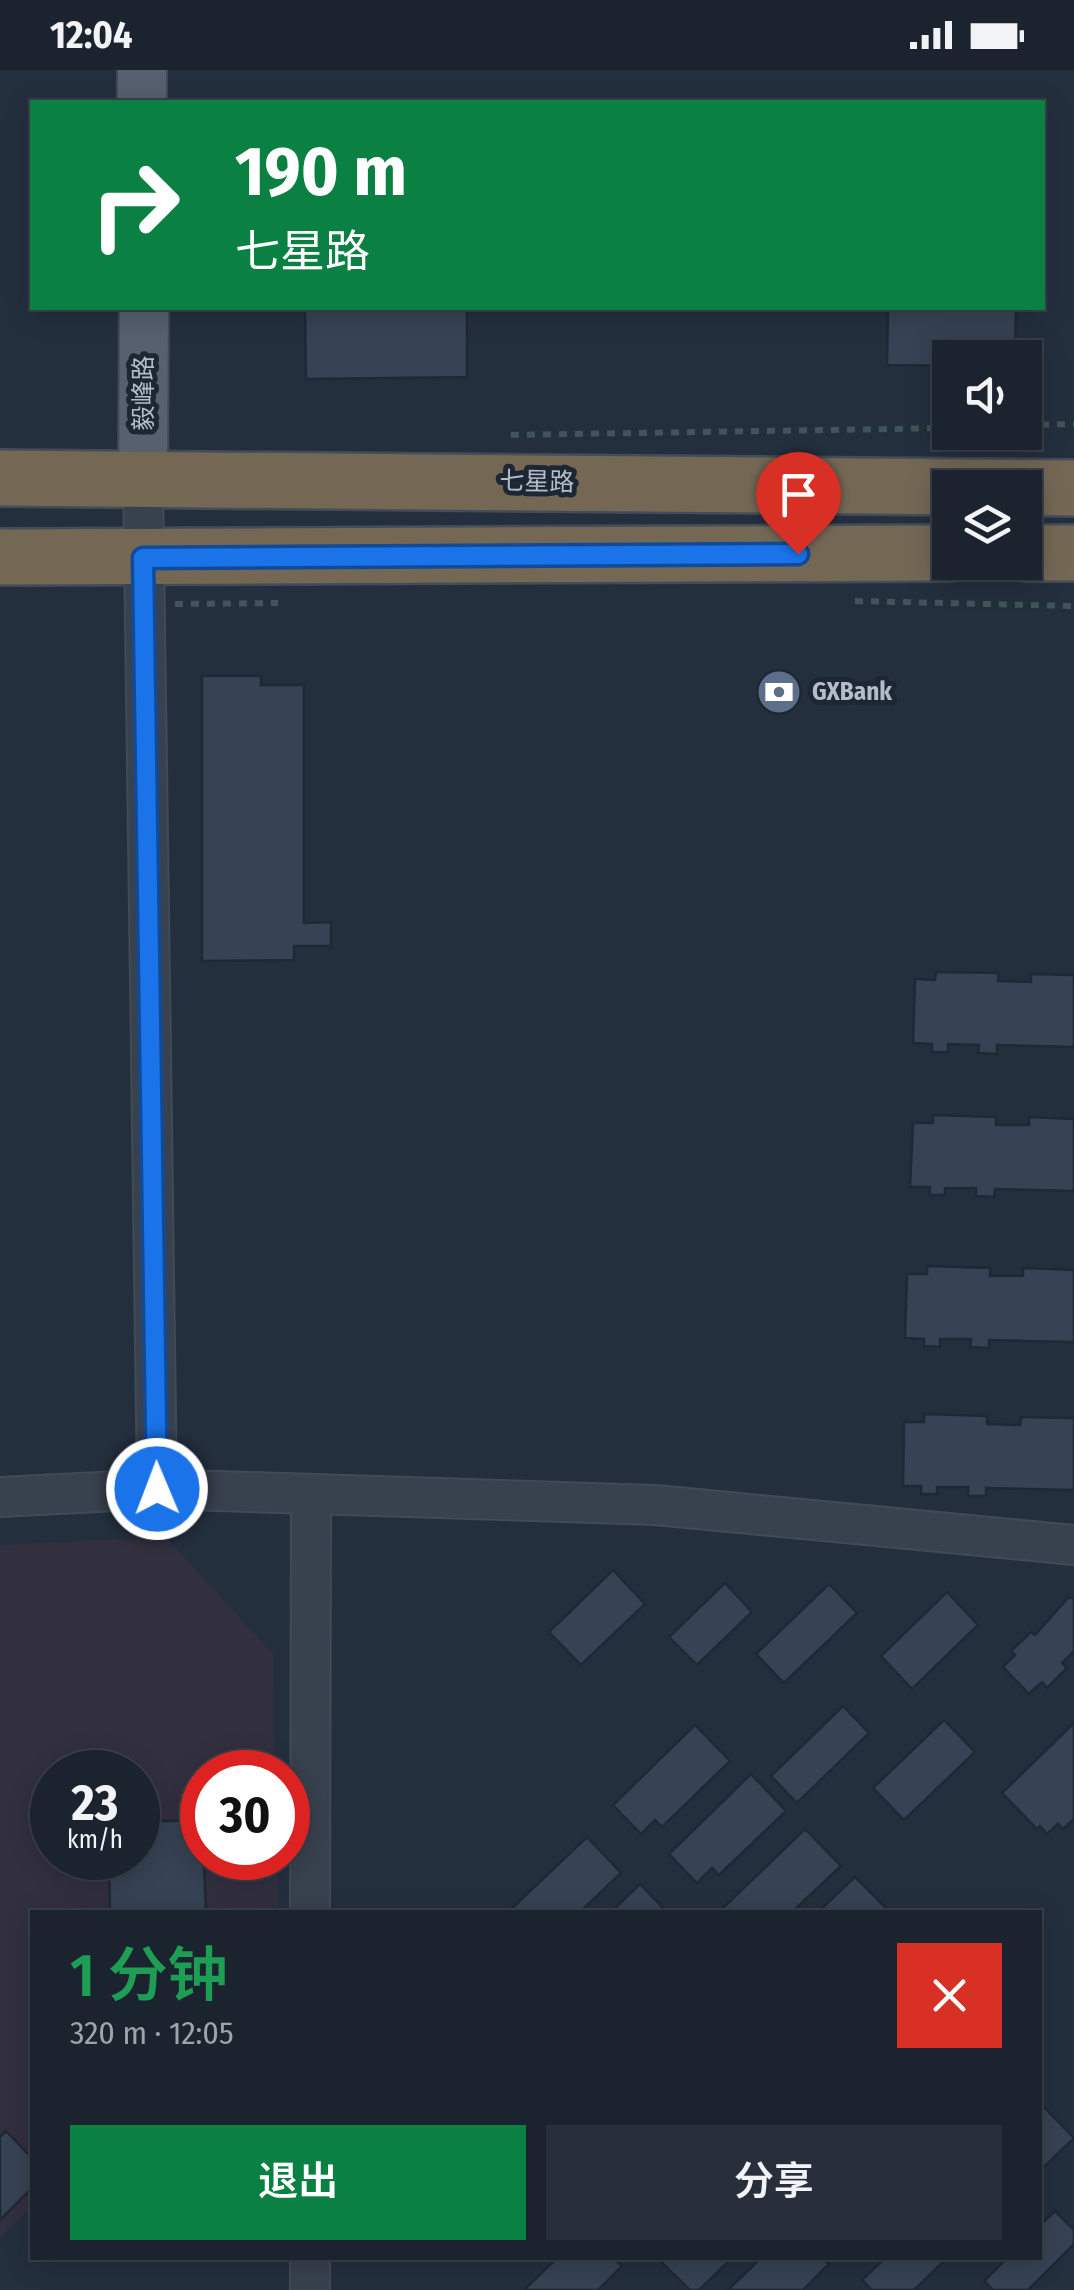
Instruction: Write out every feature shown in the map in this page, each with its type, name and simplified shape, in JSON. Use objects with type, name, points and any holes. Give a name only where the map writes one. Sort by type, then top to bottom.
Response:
[{"type":"highway","name":"七星路","points":[[0,478],[1074,488]]},
{"type":"highway","points":[[0,557],[932,553]]},
{"type":"highway","points":[[1042,553],[1074,553]]},
{"type":"main road","points":[[142,70],[142,100]]},
{"type":"main road","name":"毅峰路","points":[[143,478],[144,310]]},
{"type":"street","points":[[143,478],[157,1489]]},
{"type":"street","points":[[0,1496],[157,1489],[655,1506],[1074,1545]]},
{"type":"street","points":[[310,1494],[310,1910]]},
{"type":"street","points":[[310,2260],[310,2290]]},
{"type":"path","points":[[1042,425],[1074,424]]},
{"type":"path","points":[[506,435],[932,428]]},
{"type":"shaded area","points":[[166,1537],[273,1654],[275,1750],[180,1750],[180,1880],[277,1880],[278,1910],[30,1910],[30,2209],[0,2237],[0,1545]]},
{"type":"building","points":[[305,310],[467,310],[467,377],[306,379]]},
{"type":"building","points":[[888,310],[1016,310],[1015,340],[932,340],[932,366],[887,365]]},
{"type":"building","points":[[202,676],[261,676],[261,685],[304,685],[304,923],[331,922],[331,946],[294,946],[294,960],[202,961]]},
{"type":"building","points":[[936,972],[998,973],[998,981],[1031,982],[1031,974],[1074,975],[1074,1047],[997,1045],[997,1054],[978,1053],[979,1045],[948,1044],[948,1052],[932,1052],[932,1044],[913,1043],[915,979],[935,980]]},
{"type":"building","points":[[933,1115],[996,1117],[996,1125],[1029,1125],[1029,1117],[1074,1119],[1074,1191],[995,1189],[994,1197],[976,1196],[976,1188],[945,1188],[945,1195],[930,1195],[930,1187],[910,1187],[913,1123],[933,1123]]},
{"type":"building","points":[[927,1266],[990,1268],[990,1276],[1023,1276],[1023,1268],[1074,1270],[1074,1342],[989,1340],[989,1348],[970,1347],[971,1339],[940,1339],[940,1347],[924,1346],[924,1339],[905,1338],[907,1274],[927,1274]]},
{"type":"building","points":[[924,1414],[987,1416],[987,1424],[1020,1425],[1021,1417],[1074,1418],[1074,1490],[986,1488],[986,1496],[968,1496],[968,1487],[937,1487],[937,1494],[921,1494],[921,1486],[903,1486],[904,1422],[924,1422]]},
{"type":"building","points":[[613,1570],[645,1604],[581,1665],[549,1632]]},
{"type":"building","points":[[725,1583],[752,1612],[697,1665],[669,1637]]},
{"type":"building","points":[[829,1584],[857,1613],[784,1683],[756,1654]]},
{"type":"building","points":[[947,1592],[978,1625],[912,1689],[881,1656]]},
{"type":"building","points":[[1068,1598],[1074,1598],[1074,1651],[1062,1663],[1067,1668],[1047,1688],[1042,1682],[1029,1694],[1003,1667],[1015,1655],[1011,1651],[1031,1632],[1035,1635]]},
{"type":"building","points":[[843,1706],[869,1733],[797,1803],[771,1776]]},
{"type":"building","points":[[944,1720],[975,1752],[904,1820],[873,1788]]},
{"type":"building","points":[[1074,1723],[1074,1819],[1063,1829],[1058,1824],[1047,1834],[1040,1826],[1037,1829],[1002,1793]]},
{"type":"building","points":[[695,1725],[730,1761],[662,1827],[655,1820],[641,1834],[613,1805]]},
{"type":"building","points":[[751,1774],[786,1811],[719,1875],[712,1868],[697,1883],[669,1854]]},
{"type":"building","points":[[160,1821],[180,1821],[180,1880],[205,1880],[206,1910],[110,1910],[109,1880],[160,1880]]},
{"type":"building","points":[[805,1829],[841,1866],[794,1910],[723,1908]]},
{"type":"building","points":[[587,1837],[621,1873],[582,1910],[510,1910]]},
{"type":"building","points":[[855,1877],[888,1910],[820,1910]]},
{"type":"building","points":[[640,1884],[665,1910],[613,1910]]},
{"type":"building","points":[[1042,2105],[1074,2138],[1042,2169]]},
{"type":"building","points":[[6,2131],[30,2156],[30,2190],[0,2220],[0,2137]]},
{"type":"building","points":[[1055,2211],[1074,2230],[1074,2244],[1028,2290],[993,2290],[984,2281],[1005,2260],[1042,2260],[1042,2223]]},
{"type":"building","points":[[555,2260],[616,2260],[622,2266],[598,2290],[524,2290]]},
{"type":"building","points":[[659,2260],[730,2260],[699,2290],[690,2290]]},
{"type":"building","points":[[759,2260],[824,2260],[829,2264],[803,2290],[728,2290]]},
{"type":"building","points":[[883,2260],[945,2260],[914,2290],[872,2290],[862,2280]]},
{"type":"place","name":"GXBank","points":[[779,692]]},
{"type":"route","points":[[157,1489],[143,558],[798,554]]}]
